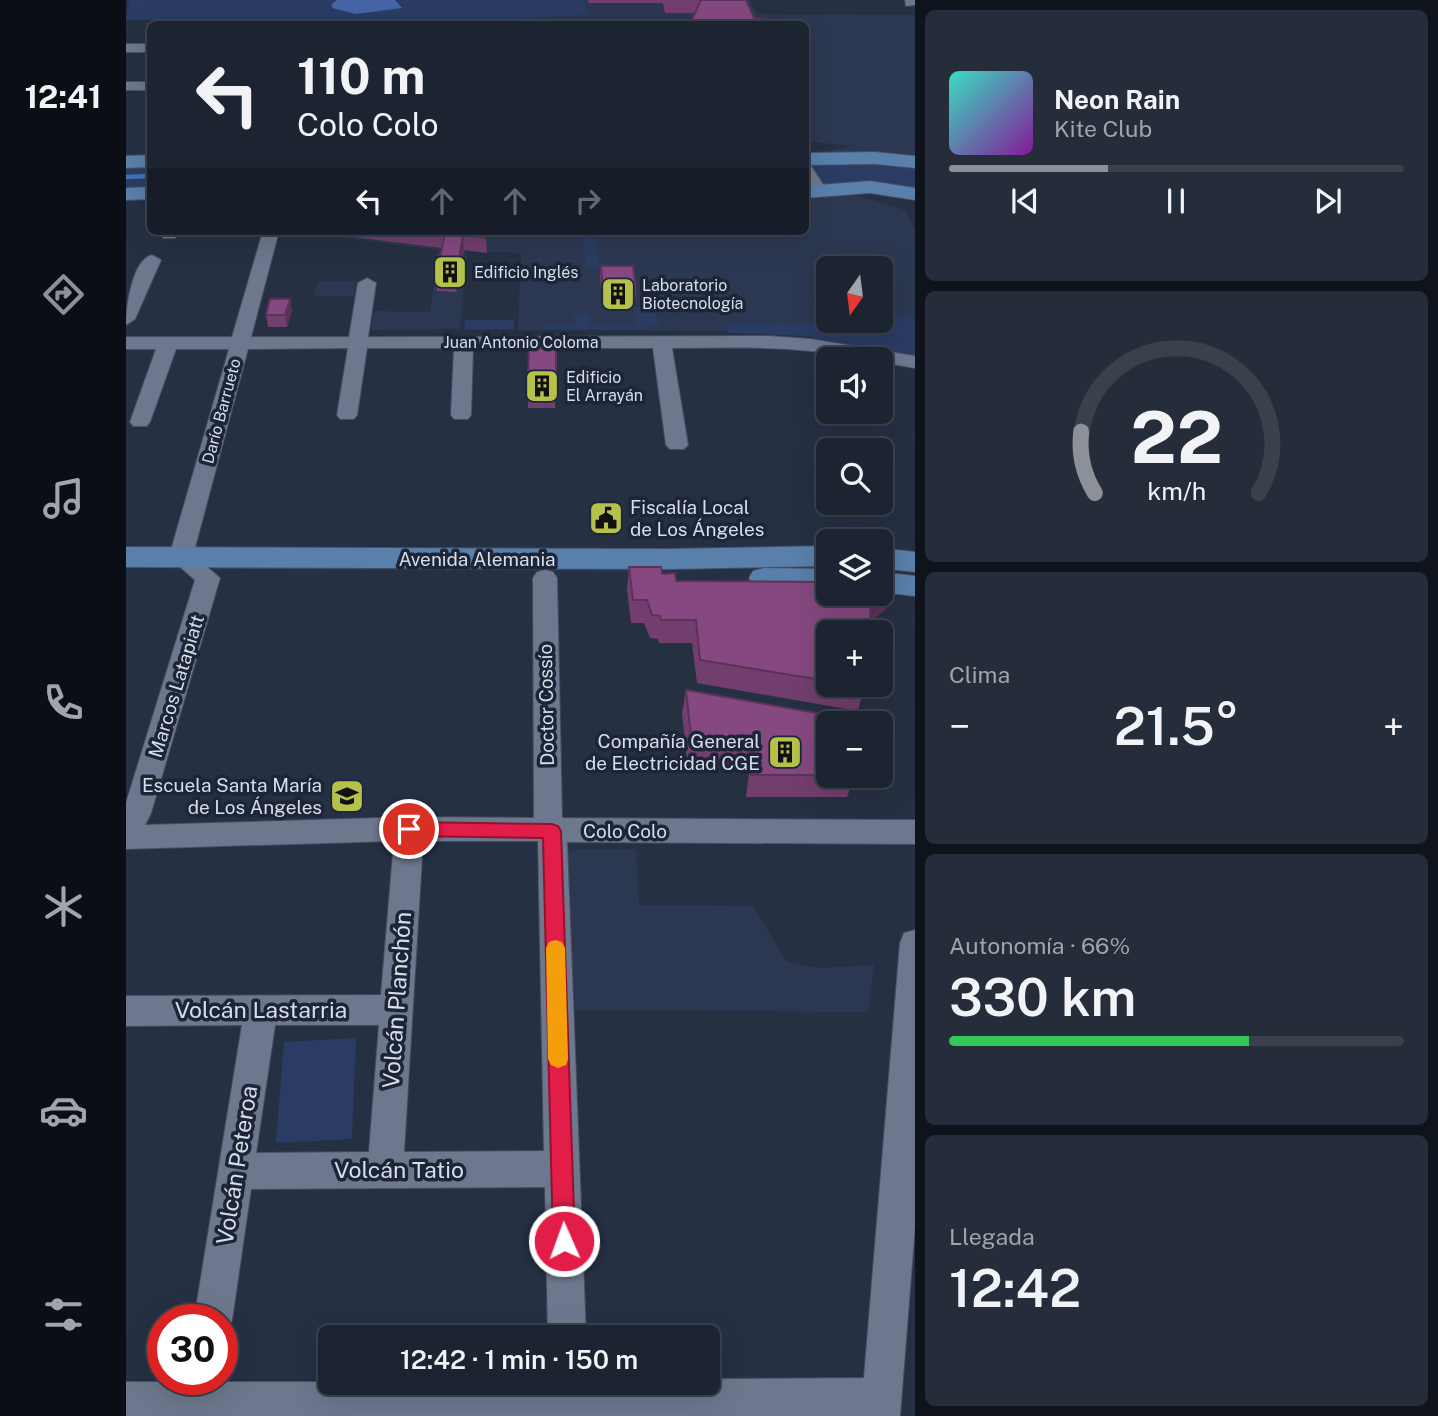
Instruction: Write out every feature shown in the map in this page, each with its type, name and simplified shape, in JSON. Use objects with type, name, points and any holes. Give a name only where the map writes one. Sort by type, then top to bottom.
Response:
[{"type":"main road","points":[[809,159],[863,158],[915,162]]},
{"type":"main road","points":[[126,162],[147,162]]},
{"type":"main road","points":[[812,192],[870,187],[915,194]]},
{"type":"main road","points":[[126,194],[147,194]]},
{"type":"main road","name":"Avenida Alemania","points":[[126,557],[671,559],[816,556]]},
{"type":"main road","points":[[893,559],[915,562]]},
{"type":"main road","name":"Avenida Alemania","points":[[126,578],[816,579]]},
{"type":"main road","points":[[893,583],[915,586]]},
{"type":"street","points":[[126,48],[147,48]]},
{"type":"street","points":[[126,86],[147,86]]},
{"type":"street","name":"Darío Barrueto","points":[[181,558],[270,235]]},
{"type":"street","points":[[126,319],[141,271]]},
{"type":"street","points":[[347,415],[367,283]]},
{"type":"street","points":[[461,415],[464,342]]},
{"type":"street","points":[[662,342],[677,445]]},
{"type":"street","name":"Juan Antonio Coloma","points":[[126,343],[796,344],[915,362]]},
{"type":"street","points":[[139,422],[168,343]]},
{"type":"street","points":[[181,558],[208,578]]},
{"type":"street","name":"Marcos Latapiatt","points":[[126,834],[138,813],[208,578]]},
{"type":"street","name":"Doctor Cossío","points":[[545,578],[550,831],[567,1325]]},
{"type":"street","name":"Colo Colo","points":[[126,834],[409,829],[915,832]]},
{"type":"street","name":"Volcán Planchón","points":[[385,1170],[409,829]]},
{"type":"street","points":[[646,1395],[882,1407],[905,1267],[915,943]]},
{"type":"street","name":"Volcán Peteroa","points":[[216,1304],[261,1010]]},
{"type":"street","name":"Volcán Lastarria","points":[[126,1011],[397,1010]]},
{"type":"street","name":"Volcán Tatio","points":[[236,1171],[562,1169]]},
{"type":"street","points":[[126,1402],[209,1400],[394,1408],[527,1395]]},
{"type":"shaded area","points":[[129,0],[584,0],[588,15],[518,18],[518,21],[126,20]]},
{"type":"shaded area","points":[[337,0],[395,0],[402,8],[356,14],[332,8],[332,4]]},
{"type":"shaded area","points":[[584,0],[750,0],[757,14],[915,15],[915,155],[872,151],[833,155],[824,152],[853,146],[809,141],[809,21],[371,21],[587,14]]},
{"type":"shaded area","points":[[809,161],[915,164],[915,192],[809,190]]},
{"type":"shaded area","points":[[126,162],[147,162],[147,191],[126,191]]},
{"type":"shaded area","points":[[809,196],[858,196],[905,210],[915,230],[915,318],[893,318],[893,256],[816,256],[816,323],[725,324],[726,331],[518,330],[521,253],[467,252],[460,329],[371,330],[374,311],[430,312],[438,250],[318,235],[809,235]]},
{"type":"shaded area","points":[[582,235],[595,235],[599,267],[586,267]]},
{"type":"shaded area","points":[[318,281],[357,281],[354,296],[314,296]]},
{"type":"shaded area","points":[[634,307],[655,307],[658,326],[644,326],[644,329],[540,329],[540,326],[575,326],[574,314],[589,314],[590,326],[637,326]]},
{"type":"shaded area","points":[[893,318],[915,318],[915,358],[893,354],[893,347],[860,347],[805,336],[729,333],[724,324],[816,323],[816,333],[893,333]]},
{"type":"shaded area","points":[[465,320],[514,320],[514,329],[464,330]]},
{"type":"shaded area","points":[[816,563],[816,566],[658,571],[214,569],[215,565]]},
{"type":"shaded area","points":[[580,849],[636,849],[639,905],[753,906],[786,961],[818,968],[874,965],[868,1012],[570,1010],[566,853]]},
{"type":"shaded area","points":[[356,1038],[352,1139],[276,1143],[284,1042]]},
{"type":"building","points":[[701,0],[746,0],[754,18],[779,21],[691,21]]},
{"type":"building","points":[[445,235],[463,235],[456,277],[436,276]]},
{"type":"building","points":[[601,266],[633,266],[636,289],[603,289]]},
{"type":"building","points":[[270,299],[290,299],[285,315],[266,315]]},
{"type":"building","points":[[529,342],[556,342],[556,386],[528,385]]},
{"type":"building","points":[[629,567],[661,567],[662,574],[675,573],[676,581],[816,582],[816,606],[871,606],[870,620],[816,620],[816,679],[700,660],[696,620],[661,620],[660,616],[652,615],[647,600],[633,600]]},
{"type":"building","points":[[686,690],[816,713],[816,775],[751,775],[755,744],[692,745]]},
{"type":"waterway","points":[[126,177],[147,176]]},
{"type":"slow traffic","points":[[555,948],[558,1059]]},
{"type":"place","name":"Edificio Inglés","points":[[450,272]]},
{"type":"place","name":"Laboratorio Biotecnología","points":[[618,294]]},
{"type":"place","name":"Edificio El Arrayán","points":[[542,386]]},
{"type":"place","name":"Fiscalía Local de Los Ángeles","points":[[606,518]]},
{"type":"place","name":"Compañía General de Electricidad CGE","points":[[785,752]]},
{"type":"place","name":"Escuela Santa María de Los Ángeles","points":[[347,796]]},
{"type":"route","points":[[409,829],[552,831],[564,1241]]}]
